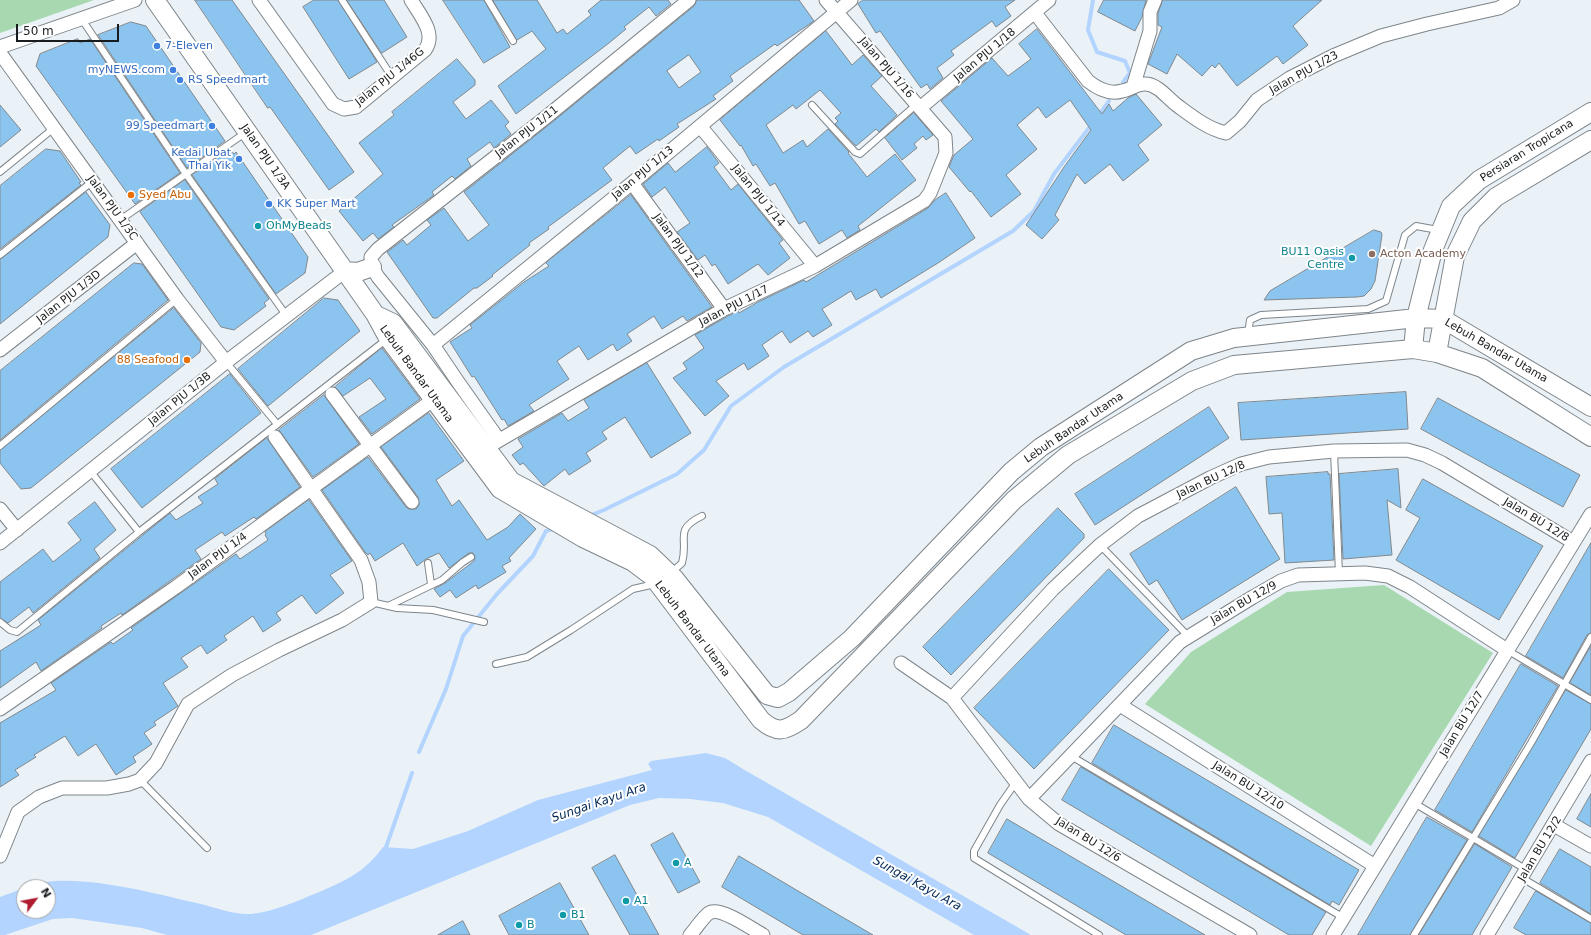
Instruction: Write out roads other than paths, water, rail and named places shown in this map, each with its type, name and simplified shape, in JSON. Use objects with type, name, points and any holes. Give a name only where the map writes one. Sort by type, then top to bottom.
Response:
[{"type":"main road","name":"Jalan PJU 1/3A","points":[[155,0],[375,314]]},
{"type":"main road","name":"Persiaran Tropicana","points":[[1413,349],[1416,318],[1433,250],[1451,206],[1478,180],[1591,112]]},
{"type":"main road","name":"Persiaran Tropicana","points":[[1437,353],[1455,256],[1472,221],[1496,197],[1591,140]]},
{"type":"main road","points":[[344,271],[358,272],[372,267]]},
{"type":"main road","name":"Lebuh Bandar Utama","points":[[375,314],[393,323],[393,334],[492,444],[511,481],[554,522],[633,562],[652,577],[663,578]]},
{"type":"main road","name":"Lebuh Bandar Utama","points":[[692,615],[767,695],[772,698],[778,698],[789,692],[852,638],[1011,472],[1041,447],[1191,351],[1234,338],[1416,318],[1443,320],[1591,407]]},
{"type":"main road","name":"Lebuh Bandar Utama","points":[[445,391],[500,489],[573,512],[650,555],[663,578],[692,615],[761,720],[769,727],[776,730],[791,726],[801,720],[868,649],[1014,500],[1068,455],[1192,381],[1234,365],[1413,349],[1437,353],[1482,368],[1591,437]]},
{"type":"street","points":[[0,47],[135,0]]},
{"type":"street","name":"Jalan PJU 1/46G","points":[[259,0],[333,104],[344,109],[356,107],[425,50],[431,39],[426,25],[411,0]]},
{"type":"street","name":"Jalan PJU 1/11","points":[[372,267],[371,257],[378,250],[538,123],[689,0]]},
{"type":"street","name":"Jalan PJU 1/16","points":[[826,0],[919,106],[944,137]]},
{"type":"street","name":"Jalan PJU 1/13","points":[[433,345],[632,183],[851,0]]},
{"type":"street","name":"Jalan PJU 1/18","points":[[919,106],[1035,13],[1049,0]]},
{"type":"street","points":[[1133,87],[1150,31],[1150,12],[1155,0]]},
{"type":"street","name":"Jalan PJU 1/23","points":[[1035,13],[1088,81],[1098,89],[1109,92],[1122,92],[1145,84],[1157,88],[1178,106],[1207,126],[1226,133],[1240,121],[1257,100],[1290,78],[1333,56],[1381,36],[1499,8],[1513,0]]},
{"type":"street","name":"Jalan PJU 1/3C","points":[[0,53],[177,299],[226,362]]},
{"type":"street","name":"Jalan PJU 1/14","points":[[700,126],[815,266]]},
{"type":"street","name":"Jalan PJU 1/17","points":[[492,444],[724,309],[815,266],[924,201],[930,193],[946,152],[944,137]]},
{"type":"street","name":"Jalan PJU 1/12","points":[[632,183],[724,309]]},
{"type":"street","name":"Jalan PJU 1/3D","points":[[0,350],[137,243]]},
{"type":"street","points":[[372,267],[433,345],[445,391]]},
{"type":"street","name":"Jalan PJU 1/3B","points":[[0,543],[91,472],[226,362],[344,271]]},
{"type":"street","name":"Jalan PJU 1/4","points":[[0,710],[312,489],[445,391]]},
{"type":"street","points":[[332,394],[412,502]]},
{"type":"street","points":[[0,856],[18,812],[39,797],[62,788],[107,788],[129,784],[140,780],[156,763],[188,704],[232,675],[279,650],[342,620],[371,602],[369,582],[361,560],[312,489],[276,431]]},
{"type":"street","name":"Jalan BU 12/8","points":[[952,698],[1053,590],[1100,545],[1138,516],[1240,464],[1269,457],[1334,451],[1407,450],[1425,455],[1442,464],[1573,542]]},
{"type":"street","points":[[0,509],[17,530]]},
{"type":"street","name":"Jalan BU 12/7","points":[[1333,935],[1591,514]]},
{"type":"street","name":"Jalan BU 12/9","points":[[1029,799],[1188,636],[1281,581],[1298,575],[1365,573],[1388,576],[1410,587],[1507,650]]},
{"type":"street","points":[[852,638],[868,649]]},
{"type":"street","name":"Jalan BU 12/6","points":[[901,663],[952,698],[1029,799],[1059,824],[1250,935]]},
{"type":"street","name":"Jalan BU 12/10","points":[[1120,705],[1375,866]]},
{"type":"street","name":"Jalan BU 12/2","points":[[1492,934],[1524,874],[1589,770]]},
{"type":"street","points":[[1554,825],[1591,846]]},
{"type":"street","points":[[690,935],[709,913],[717,911],[725,914],[756,933]]},
{"type":"lane","points":[[342,0],[392,78]]},
{"type":"lane","points":[[488,0],[513,41]]},
{"type":"lane","points":[[81,18],[186,174],[286,315]]},
{"type":"lane","points":[[812,105],[855,152],[860,154],[919,106]]},
{"type":"lane","points":[[0,172],[54,128]]},
{"type":"lane","points":[[120,220],[247,132]]},
{"type":"lane","points":[[0,256],[93,181]]},
{"type":"lane","points":[[1248,337],[1250,320],[1261,315],[1368,309],[1386,301],[1405,235],[1416,226],[1440,231]]},
{"type":"lane","points":[[0,446],[177,299]]},
{"type":"lane","points":[[0,622],[10,630],[17,632],[139,532],[276,431],[393,334]]},
{"type":"lane","points":[[226,362],[276,431]]},
{"type":"lane","points":[[1334,451],[1340,574]]},
{"type":"lane","points":[[91,472],[139,532]]},
{"type":"lane","points":[[496,664],[527,657],[571,630],[633,588],[663,578],[678,568],[682,563],[684,548],[683,532],[686,526],[702,516]]},
{"type":"lane","points":[[1100,545],[1188,636]]},
{"type":"lane","points":[[388,606],[442,580],[471,557]]},
{"type":"lane","points":[[428,563],[431,584]]},
{"type":"lane","points":[[371,602],[388,606],[433,610],[484,622]]},
{"type":"lane","points":[[1414,935],[1472,837],[1531,743],[1591,638]]},
{"type":"lane","points":[[1507,650],[1591,700]]},
{"type":"lane","points":[[1071,756],[1344,918]]},
{"type":"lane","points":[[140,780],[207,848]]},
{"type":"lane","points":[[1016,782],[1000,805],[974,851],[974,858],[1099,935]]},
{"type":"lane","points":[[1414,802],[1472,837],[1591,919]]},
{"type":"water","name":"Sungai Kayu Ara","points":[[706,753],[725,758],[1031,935],[974,935],[768,817],[723,803],[690,799],[659,798],[630,805],[311,935],[167,935],[142,928],[72,918],[56,919],[56,881],[65,881],[88,882],[137,889],[226,911],[245,914],[268,911],[317,893],[354,875],[369,863],[383,847],[413,849],[468,831],[538,800],[652,770],[648,764],[651,761]]},
{"type":"water","points":[[16,891],[16,919],[53,919],[5,935],[0,935],[0,897]]},
{"type":"waterway","points":[[1093,0],[1088,30],[1097,52],[1125,61],[1130,73],[1123,82]]},
{"type":"waterway","points":[[1099,115],[1109,101]]},
{"type":"waterway","points":[[589,516],[677,474],[704,450],[731,406],[784,367],[1013,231],[1034,211],[1054,174],[1092,124]]},
{"type":"waterway","points":[[419,752],[446,689],[463,636],[497,594],[533,556],[546,531],[555,528]]},
{"type":"waterway","points":[[385,850],[412,773]]},
{"type":"place","name":"7-Eleven","points":[[157,46]]},
{"type":"place","name":"myNEWS.com","points":[[173,70]]},
{"type":"place","name":"RS Speedmart","points":[[180,80]]},
{"type":"place","name":"99 Speedmart","points":[[212,126]]},
{"type":"place","name":"Kedai Ubat Thai Yik","points":[[239,159]]},
{"type":"place","name":"Syed Abu","points":[[131,195]]},
{"type":"place","name":"KK Super Mart","points":[[269,204]]},
{"type":"place","name":"OhMyBeads","points":[[258,226]]},
{"type":"place","name":"Acton Academy","points":[[1372,254]]},
{"type":"place","name":"BU11 Oasis Centre","points":[[1352,258]]},
{"type":"place","name":"88 Seafood","points":[[187,360]]},
{"type":"place","name":"A","points":[[676,863]]},
{"type":"place","name":"A1","points":[[626,901]]},
{"type":"place","name":"B1","points":[[563,915]]},
{"type":"place","name":"B","points":[[519,925]]}]
